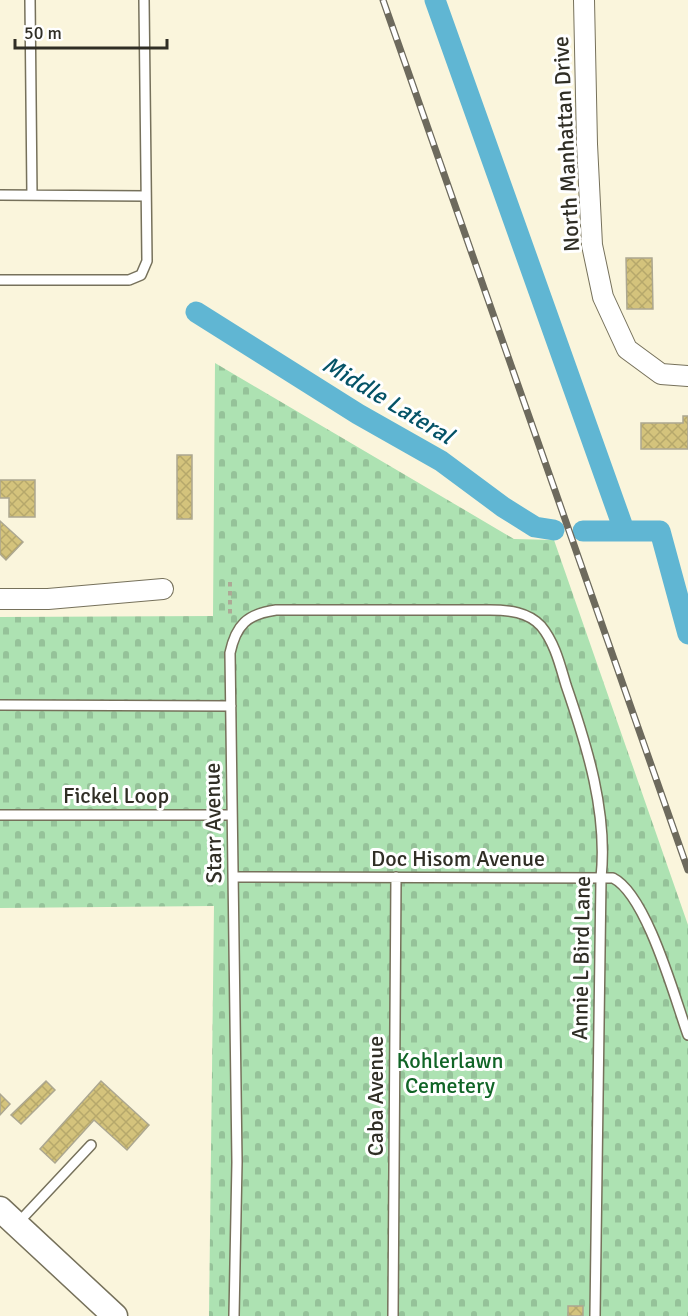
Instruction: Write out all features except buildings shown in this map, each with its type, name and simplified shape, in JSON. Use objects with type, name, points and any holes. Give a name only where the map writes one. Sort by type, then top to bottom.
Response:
[{"type":"street","name":"North Manhattan Drive","points":[[584,0],[586,144],[592,245],[603,297],[627,349],[661,374],[688,376]]},
{"type":"street","points":[[0,599],[48,599],[163,589]]},
{"type":"street","points":[[8,1217],[115,1316]]},
{"type":"lane","points":[[30,0],[32,195]]},
{"type":"lane","points":[[0,280],[129,280],[141,275],[147,261],[144,0]]},
{"type":"lane","points":[[0,195],[146,196]]},
{"type":"lane","name":"Annie L Bird Lane","points":[[236,632],[250,617],[276,610],[490,610],[518,612],[530,617],[540,625],[548,637],[556,653],[579,722],[602,825],[604,857],[595,1316]]},
{"type":"lane","name":"Starr Avenue","points":[[234,1316],[237,1162],[230,653],[236,632]]},
{"type":"lane","points":[[0,705],[231,705]]},
{"type":"lane","name":"Fickel Loop","points":[[0,815],[232,815]]},
{"type":"lane","name":"Doc Hisom Avenue","points":[[233,877],[613,878],[619,881],[634,902],[652,933],[688,1035]]},
{"type":"lane","name":"Caba Avenue","points":[[393,1316],[396,877]]},
{"type":"lane","points":[[8,1217],[91,1145]]},
{"type":"path","points":[[231,582],[231,625],[236,632]]},
{"type":"green space","name":"Kohlerlawn Cemetery","points":[[215,363],[514,539],[554,540],[688,925],[688,1316],[209,1316],[214,906],[0,908],[0,617],[213,616]]},
{"type":"waterway","points":[[435,0],[624,530]]},
{"type":"waterway","name":"Middle Lateral","points":[[196,312],[358,414],[441,461],[503,507],[535,527],[554,530]]},
{"type":"waterway","name":"Middle Lateral","points":[[583,531],[660,531],[688,634]]},
{"type":"railway","points":[[383,0],[688,870]]}]
